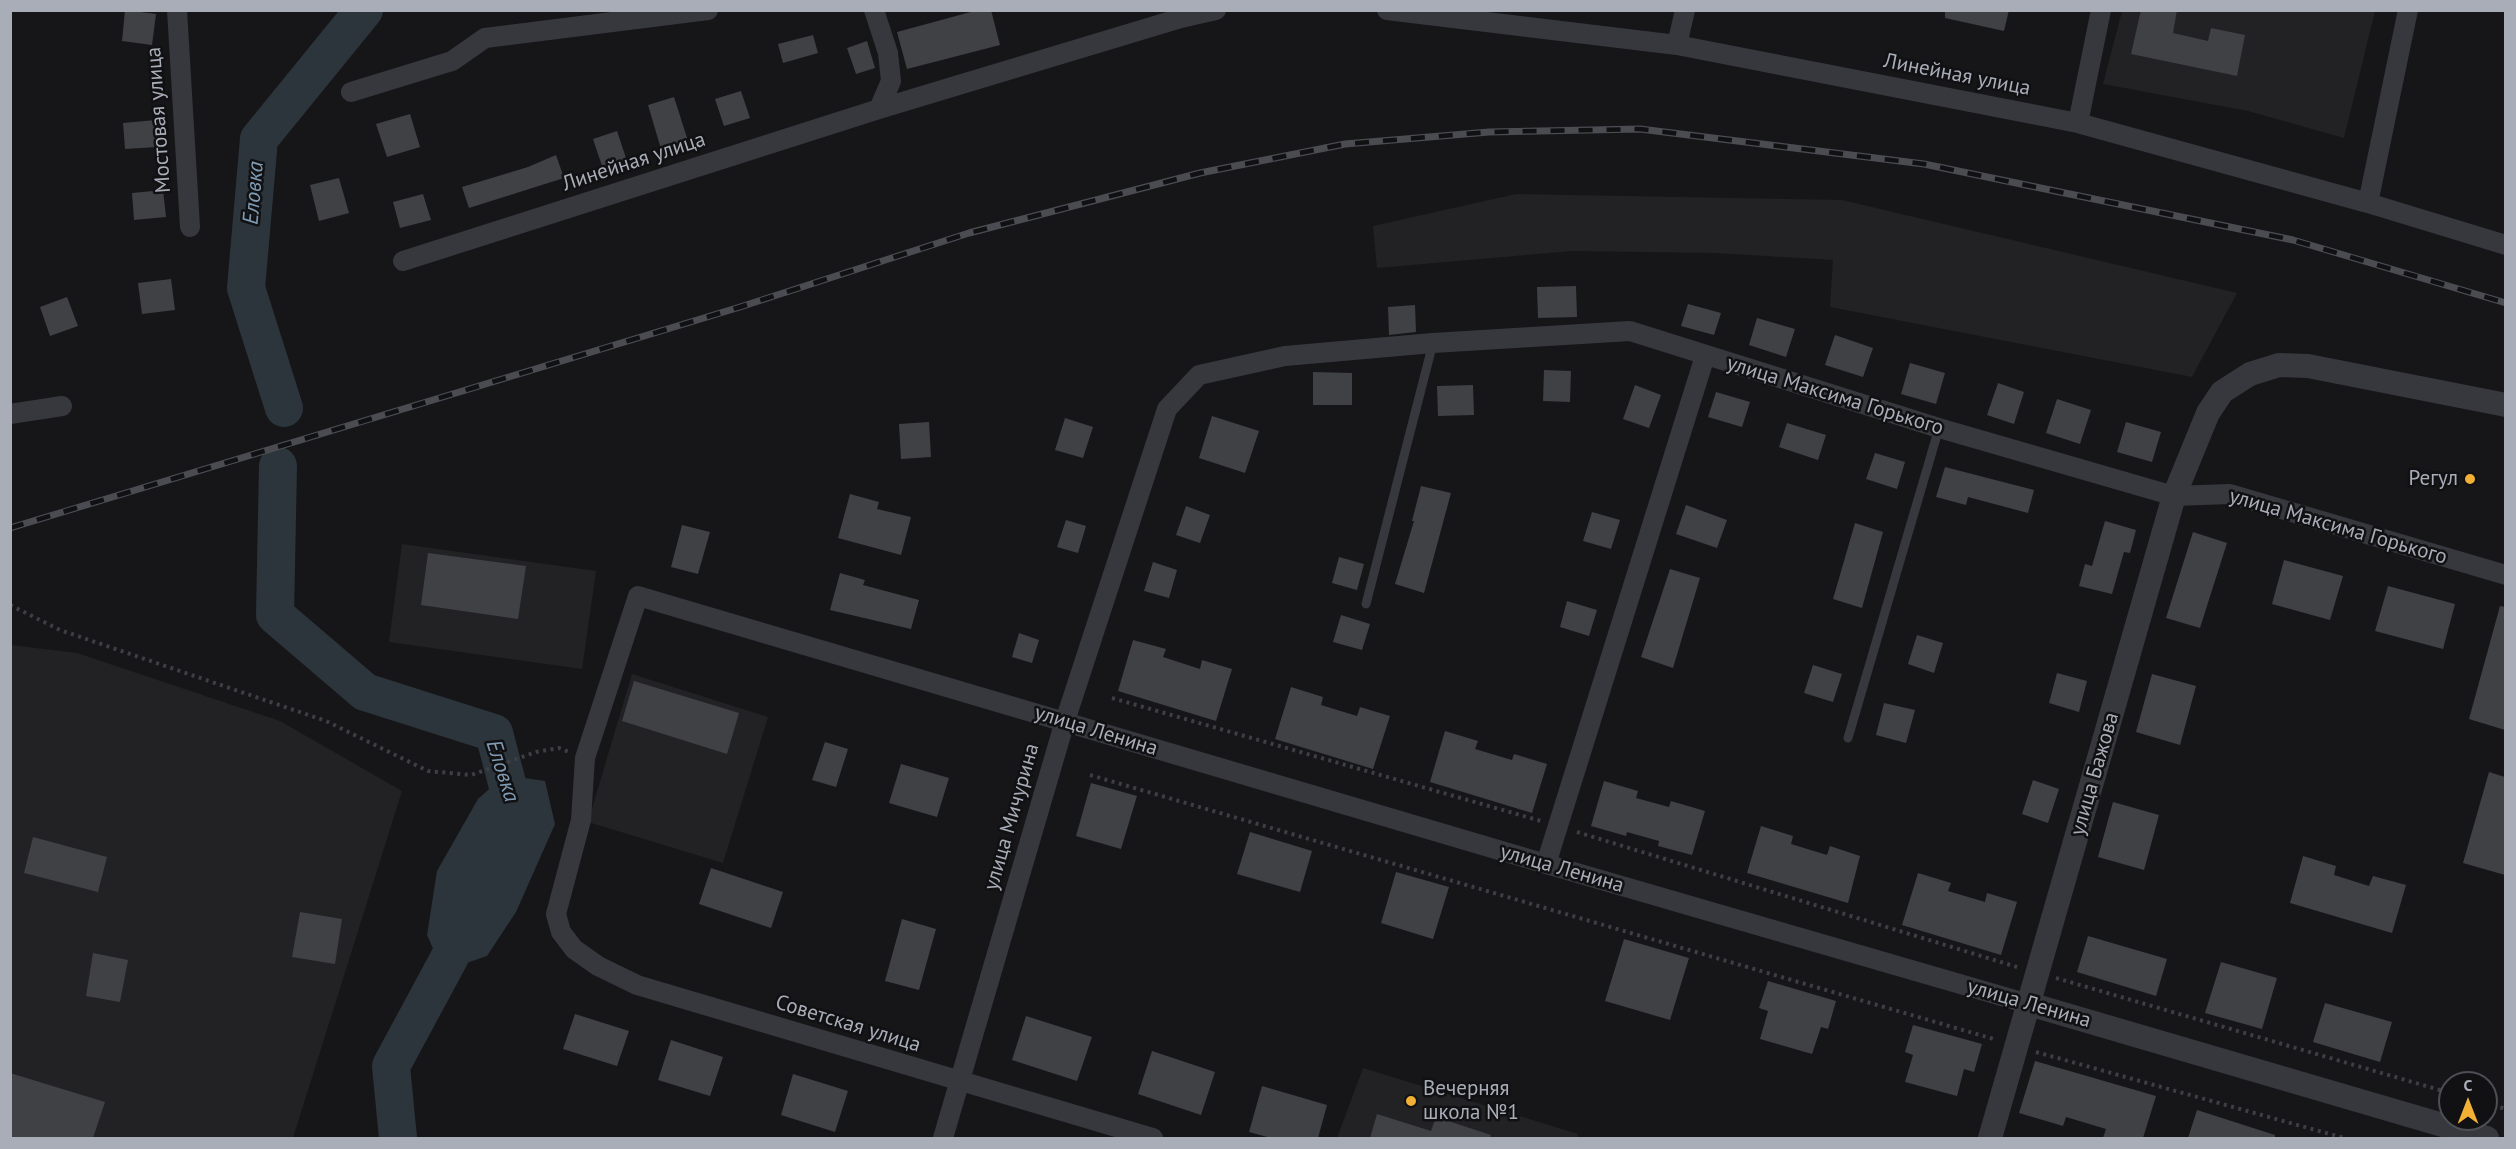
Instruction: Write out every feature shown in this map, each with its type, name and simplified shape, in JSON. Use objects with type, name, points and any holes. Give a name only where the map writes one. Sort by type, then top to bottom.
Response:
[{"type":"street","name":"Мостовая улица","points":[[177,10],[190,227]]},
{"type":"street","points":[[351,92],[452,61],[485,38],[708,10]]},
{"type":"street","points":[[874,10],[888,53],[891,81],[879,109]]},
{"type":"street","name":"Линейная улица","points":[[403,261],[879,109],[1181,18],[1216,10]]},
{"type":"street","name":"Линейная улица","points":[[1387,10],[1677,45],[2078,123],[2368,203],[2505,245]]},
{"type":"street","points":[[1677,45],[1685,10]]},
{"type":"street","points":[[2078,123],[2101,10]]},
{"type":"street","points":[[2368,203],[2408,10]]},
{"type":"street","name":"улица Максима Горького","points":[[1167,409],[1199,375],[1285,356],[1433,343],[1630,331],[1939,428],[2174,496],[2230,494],[2505,575]]},
{"type":"street","points":[[1546,864],[1705,356]]},
{"type":"street","name":"улица Бажова","points":[[1990,1138],[2174,496],[2208,413],[2222,392],[2250,374],[2279,365],[2308,366],[2505,405]]},
{"type":"street","points":[[10,414],[62,406]]},
{"type":"street","name":"улица Мичурина","points":[[943,1138],[1065,722],[1167,409]]},
{"type":"street","name":"улица Ленина","points":[[585,758],[638,596],[2487,1138]]},
{"type":"street","name":"Советская улица","points":[[585,758],[580,820],[556,915],[561,932],[574,949],[598,966],[637,985],[1153,1138]]},
{"type":"lane","points":[[1366,604],[1433,343]]},
{"type":"lane","points":[[1848,738],[1939,428]]},
{"type":"path","points":[[10,605],[60,630],[326,721],[428,771],[471,775],[536,752],[559,748],[585,758]]},
{"type":"path","points":[[1112,698],[1559,826],[2038,973],[2438,1090]]},
{"type":"path","points":[[1090,775],[2017,1046],[2344,1138]]},
{"type":"shaded area","points":[[2122,11],[2375,11],[2344,138],[2248,111],[2103,84]]},
{"type":"shaded area","points":[[1516,194],[1842,200],[2237,293],[2192,377],[1830,307],[1833,260],[1715,253],[1572,251],[1377,268],[1373,226]]},
{"type":"shaded area","points":[[402,544],[596,571],[582,669],[389,642]]},
{"type":"shaded area","points":[[11,645],[77,653],[280,721],[402,791],[293,1138],[11,1138]]},
{"type":"shaded area","points":[[632,674],[768,717],[723,863],[588,822]]},
{"type":"shaded area","points":[[505,775],[545,781],[555,824],[516,912],[487,956],[443,971],[427,935],[437,871],[478,799]]},
{"type":"shaded area","name":"Вечерняя школа №1","points":[[1363,1068],[1578,1134],[1577,1138],[1337,1138]]},
{"type":"building","points":[[125,10],[156,14],[152,45],[122,41]]},
{"type":"building","points":[[978,10],[991,10],[1000,45],[907,69],[897,32]]},
{"type":"building","points":[[1945,10],[2009,10],[2004,31],[1945,18]]},
{"type":"building","points":[[2141,10],[2177,10],[2173,33],[2208,41],[2211,28],[2245,35],[2237,76],[2131,54]]},
{"type":"building","points":[[813,35],[818,53],[783,63],[778,44]]},
{"type":"building","points":[[867,41],[875,68],[856,74],[847,48]]},
{"type":"building","points":[[741,91],[750,118],[724,126],[715,99]]},
{"type":"building","points":[[674,97],[688,141],[661,149],[648,105]]},
{"type":"building","points":[[410,114],[420,147],[387,157],[376,124]]},
{"type":"building","points":[[156,120],[158,147],[125,149],[123,123]]},
{"type":"building","points":[[617,131],[627,161],[603,169],[593,139]]},
{"type":"building","points":[[556,155],[564,178],[469,208],[462,187],[528,167]]},
{"type":"building","points":[[339,178],[349,213],[319,221],[310,185]]},
{"type":"building","points":[[163,190],[166,217],[134,220],[132,193]]},
{"type":"building","points":[[423,194],[431,220],[400,228],[393,202]]},
{"type":"building","points":[[171,279],[175,310],[142,314],[138,283]]},
{"type":"building","points":[[1576,286],[1577,317],[1538,318],[1537,287]]},
{"type":"building","points":[[67,297],[78,326],[50,336],[40,307]]},
{"type":"building","points":[[1688,304],[1721,313],[1714,335],[1681,326]]},
{"type":"building","points":[[1415,305],[1416,332],[1389,335],[1388,307]]},
{"type":"building","points":[[1757,318],[1795,329],[1786,357],[1749,345]]},
{"type":"building","points":[[1835,335],[1873,348],[1863,377],[1825,365]]},
{"type":"building","points":[[1910,363],[1945,373],[1936,404],[1901,394]]},
{"type":"building","points":[[1544,370],[1571,371],[1570,402],[1543,401]]},
{"type":"building","points":[[1313,372],[1352,373],[1352,405],[1313,405]]},
{"type":"building","points":[[1998,383],[2024,392],[2014,424],[1987,415]]},
{"type":"building","points":[[1473,385],[1474,415],[1438,416],[1437,386]]},
{"type":"building","points":[[1635,385],[1661,395],[1649,428],[1623,419]]},
{"type":"building","points":[[1716,392],[1750,402],[1742,427],[1708,417]]},
{"type":"building","points":[[2057,399],[2091,410],[2080,444],[2046,433]]},
{"type":"building","points":[[1212,416],[1259,431],[1245,473],[1199,458]]},
{"type":"building","points":[[1065,418],[1093,427],[1083,458],[1055,450]]},
{"type":"building","points":[[929,422],[931,457],[901,459],[899,424]]},
{"type":"building","points":[[2126,422],[2161,432],[2152,462],[2117,452]]},
{"type":"building","points":[[1787,423],[1826,435],[1818,460],[1779,447]]},
{"type":"building","points":[[1875,453],[1905,462],[1897,489],[1866,479]]},
{"type":"building","points":[[1945,467],[2034,490],[2028,513],[1968,497],[1966,505],[1936,497]]},
{"type":"building","points":[[1421,486],[1451,493],[1424,593],[1395,584],[1414,521],[1412,521]]},
{"type":"building","points":[[850,494],[879,502],[877,509],[911,517],[901,555],[838,538]]},
{"type":"building","points":[[1686,505],[1727,520],[1717,548],[1676,534]]},
{"type":"building","points":[[1186,506],[1210,515],[1200,543],[1176,535]]},
{"type":"building","points":[[1592,512],[1620,520],[1611,549],[1583,541]]},
{"type":"building","points":[[1066,520],[1086,526],[1078,553],[1057,547]]},
{"type":"building","points":[[2105,521],[2136,530],[2130,553],[2124,552],[2112,594],[2079,586],[2085,564],[2092,566]]},
{"type":"building","points":[[1855,523],[1883,532],[1862,608],[1833,599]]},
{"type":"building","points":[[682,525],[710,532],[698,574],[671,567]]},
{"type":"building","points":[[2193,532],[2227,543],[2200,628],[2166,618]]},
{"type":"building","points":[[428,553],[526,566],[518,619],[421,605]]},
{"type":"building","points":[[1339,557],[1364,564],[1357,590],[1332,583]]},
{"type":"building","points":[[2284,560],[2343,576],[2330,620],[2272,604]]},
{"type":"building","points":[[1153,562],[1177,570],[1169,598],[1144,591]]},
{"type":"building","points":[[1670,569],[1700,578],[1673,668],[1641,657]]},
{"type":"building","points":[[840,573],[865,580],[863,585],[919,600],[911,629],[830,610]]},
{"type":"building","points":[[2388,586],[2455,604],[2443,649],[2375,631]]},
{"type":"building","points":[[1567,601],[1597,610],[1589,636],[1560,627]]},
{"type":"building","points":[[2500,606],[2505,607],[2505,730],[2469,719]]},
{"type":"building","points":[[1341,615],[1370,624],[1362,650],[1333,642]]},
{"type":"building","points":[[1019,633],[1039,640],[1032,663],[1012,657]]},
{"type":"building","points":[[1917,635],[1943,643],[1934,673],[1908,664]]},
{"type":"building","points":[[1133,640],[1166,649],[1163,657],[1200,669],[1202,660],[1232,669],[1216,721],[1118,691]]},
{"type":"building","points":[[1813,665],[1842,674],[1833,702],[1804,693]]},
{"type":"building","points":[[2057,673],[2087,681],[2079,712],[2049,703]]},
{"type":"building","points":[[2152,674],[2196,686],[2180,745],[2136,732]]},
{"type":"building","points":[[634,681],[739,713],[727,754],[622,721]]},
{"type":"building","points":[[1291,687],[1323,697],[1321,705],[1357,716],[1360,707],[1390,716],[1373,769],[1275,739]]},
{"type":"building","points":[[1884,703],[1915,710],[1906,743],[1876,735]]},
{"type":"building","points":[[1445,731],[1478,741],[1475,749],[1512,760],[1514,754],[1547,764],[1532,813],[1430,782]]},
{"type":"building","points":[[825,742],[848,749],[836,787],[812,780]]},
{"type":"building","points":[[901,764],[949,778],[937,817],[889,803]]},
{"type":"building","points":[[2489,772],[2505,777],[2505,875],[2463,863]]},
{"type":"building","points":[[2033,780],[2059,789],[2048,823],[2022,814]]},
{"type":"building","points":[[1604,781],[1638,791],[1636,798],[1669,807],[1671,801],[1705,811],[1692,855],[1658,846],[1659,841],[1627,832],[1626,836],[1591,826]]},
{"type":"building","points":[[1091,783],[1137,796],[1121,849],[1076,836]]},
{"type":"building","points":[[2113,802],[2159,815],[2144,870],[2098,857]]},
{"type":"building","points":[[1761,826],[1793,836],[1791,844],[1827,855],[1830,846],[1860,856],[1848,903],[1747,873]]},
{"type":"building","points":[[1250,832],[1312,851],[1300,892],[1237,874]]},
{"type":"building","points":[[33,837],[107,857],[98,892],[24,873]]},
{"type":"building","points":[[2303,856],[2336,866],[2334,875],[2369,886],[2373,876],[2406,885],[2392,933],[2290,903]]},
{"type":"building","points":[[711,868],[783,892],[771,928],[699,904]]},
{"type":"building","points":[[1396,872],[1449,887],[1433,939],[1381,923]]},
{"type":"building","points":[[1918,873],[1951,883],[1948,891],[1985,902],[1987,893],[2017,902],[2001,955],[1902,925]]},
{"type":"building","points":[[300,912],[342,919],[335,964],[292,957]]},
{"type":"building","points":[[902,919],[936,929],[919,990],[885,981]]},
{"type":"building","points":[[2088,936],[2167,959],[2156,996],[2077,972]]},
{"type":"building","points":[[1624,939],[1689,958],[1670,1020],[1605,1001]]},
{"type":"building","points":[[93,953],[128,960],[120,1002],[86,996]]},
{"type":"building","points":[[2221,962],[2277,978],[2262,1029],[2205,1013]]},
{"type":"building","points":[[1768,981],[1836,1001],[1828,1029],[1821,1027],[1812,1054],[1760,1039],[1768,1011],[1759,1008]]},
{"type":"building","points":[[2325,1003],[2392,1022],[2380,1062],[2313,1042]]},
{"type":"building","points":[[575,1014],[629,1031],[617,1066],[563,1049]]},
{"type":"building","points":[[1026,1016],[1092,1037],[1077,1081],[1012,1060]]},
{"type":"building","points":[[1913,1025],[1982,1044],[1974,1072],[1964,1069],[1957,1096],[1905,1082],[1913,1055],[1905,1052]]},
{"type":"building","points":[[671,1040],[723,1057],[710,1096],[658,1080]]},
{"type":"building","points":[[1152,1051],[1215,1072],[1201,1115],[1138,1094]]},
{"type":"building","points":[[2035,1061],[2156,1096],[2143,1138],[2103,1138],[2106,1129],[2066,1117],[2063,1126],[2019,1113]]},
{"type":"building","points":[[10,1073],[105,1102],[93,1138],[10,1138]]},
{"type":"building","points":[[793,1074],[848,1091],[835,1132],[781,1115]]},
{"type":"building","points":[[1262,1086],[1327,1105],[1318,1138],[1271,1138],[1249,1132]]},
{"type":"building","points":[[2197,1110],[2275,1135],[2275,1138],[2188,1138]]},
{"type":"building","points":[[1377,1114],[1431,1131],[1436,1117],[1491,1135],[1490,1138],[1370,1138]]},
{"type":"waterway","name":"Еловка","points":[[284,408],[246,288],[259,139],[364,10]]},
{"type":"waterway","name":"Еловка","points":[[278,466],[275,615],[365,692],[494,733],[518,825]]},
{"type":"waterway","name":"Еловка","points":[[398,1138],[391,1066],[467,925]]},
{"type":"railway","points":[[10,528],[740,307],[969,233],[1200,173],[1345,144],[1489,132],[1640,129],[1924,164],[2293,240],[2506,303]]},
{"type":"place","name":"Регул","points":[[2470,479]]},
{"type":"place","name":"Вечерняя школа №1","points":[[1411,1101]]}]
